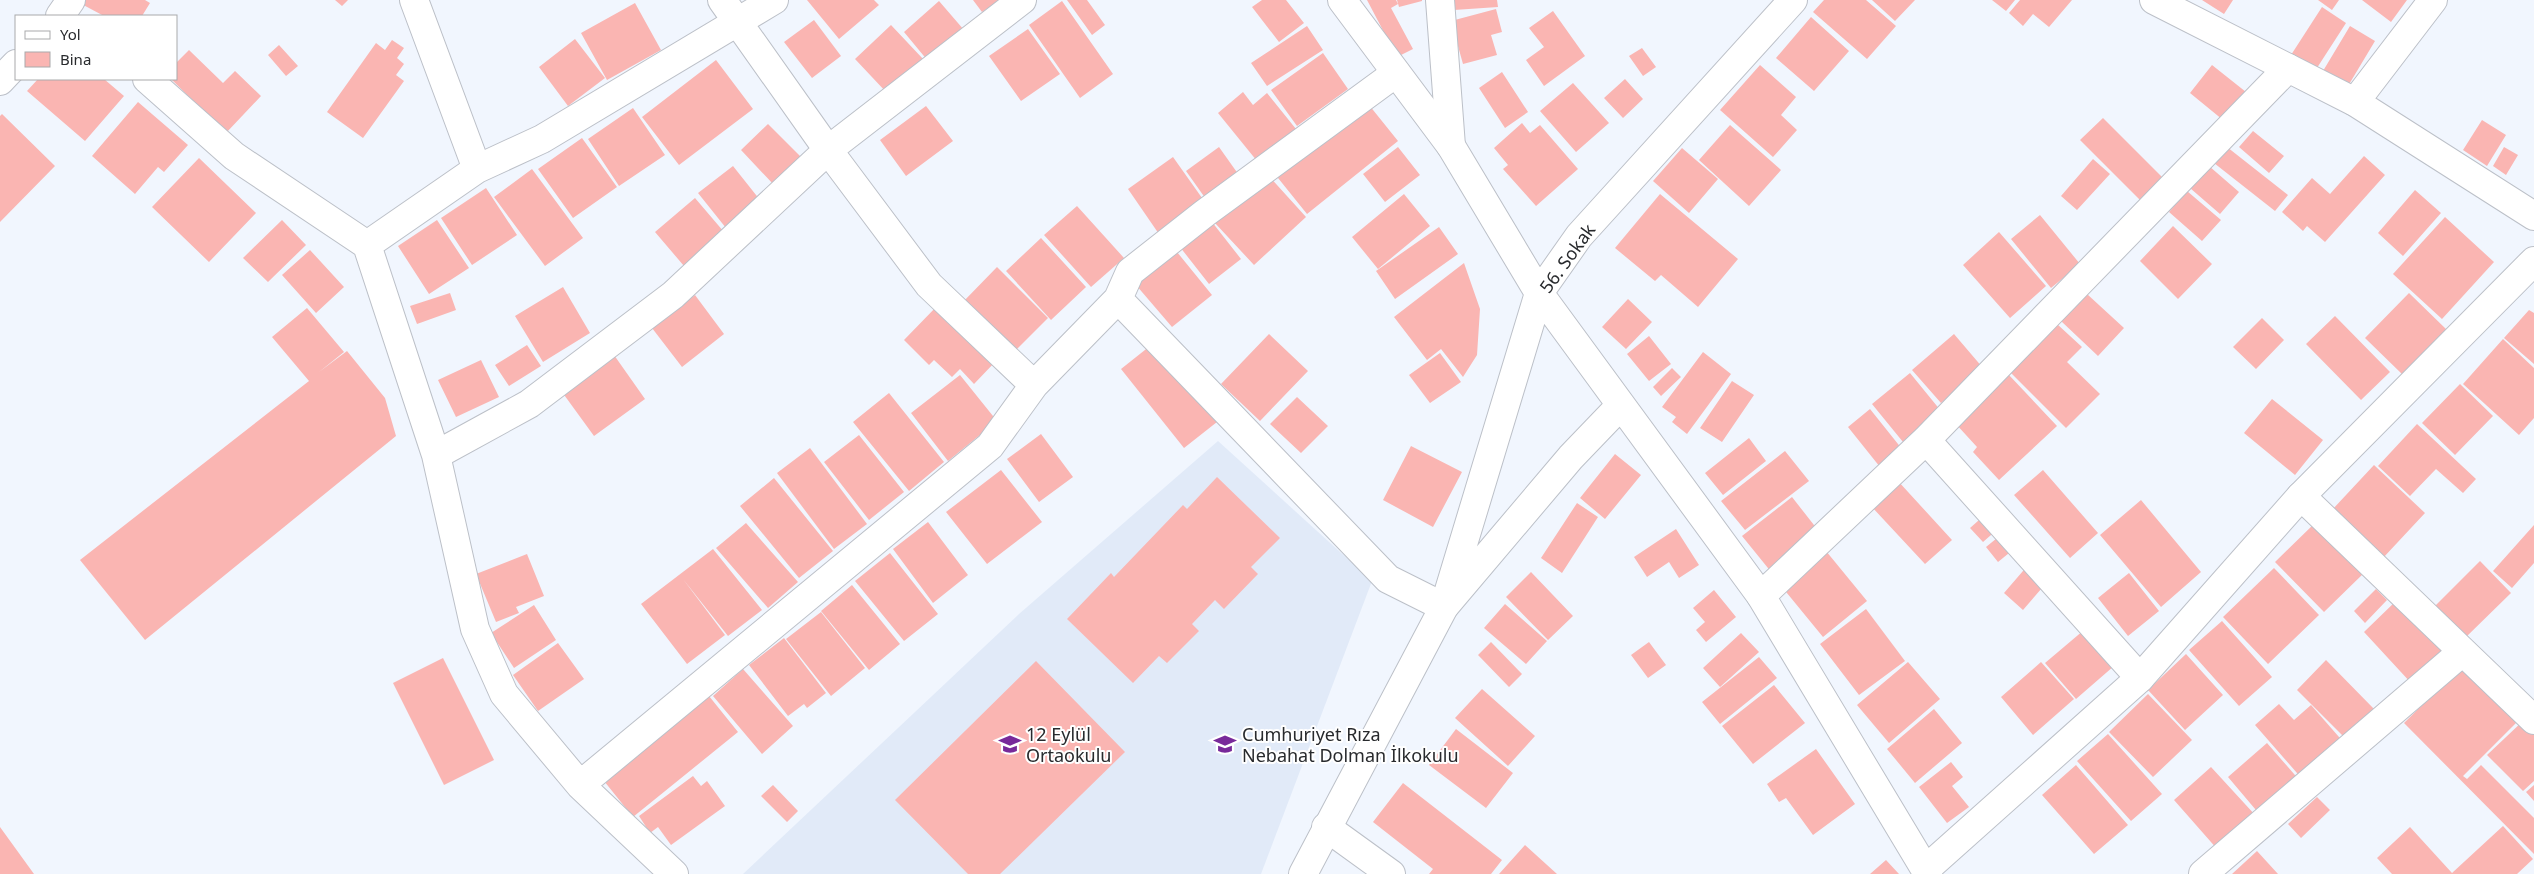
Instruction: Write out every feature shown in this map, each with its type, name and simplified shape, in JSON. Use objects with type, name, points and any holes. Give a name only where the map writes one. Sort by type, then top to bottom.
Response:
[{"type":"street","points":[[414,0],[477,169]]},
{"type":"street","points":[[367,245],[477,169],[542,139],[730,10],[774,0]]},
{"type":"street","points":[[436,455],[529,404],[673,294],[828,150],[1022,0]]},
{"type":"street","points":[[1342,0],[1451,146],[1539,293],[1761,596],[1927,872],[2140,678],[2301,496],[2534,261]]},
{"type":"street","points":[[1440,0],[1451,146]]},
{"type":"street","name":"56. Sokak","points":[[1444,607],[1539,293],[1579,236],[1793,0]]},
{"type":"street","points":[[2156,0],[2355,102],[2534,216]]},
{"type":"street","points":[[2355,102],[2433,0]]},
{"type":"street","points":[[730,10],[828,150],[929,285],[1034,386]]},
{"type":"street","points":[[0,81],[15,65]]},
{"type":"street","points":[[1761,596],[1926,440],[2288,68]]},
{"type":"street","points":[[580,785],[990,446],[1034,386],[1118,299],[1130,272],[1205,212],[1396,73]]},
{"type":"street","points":[[149,80],[234,156],[367,245],[436,455],[475,629],[504,694],[580,785],[674,874]]},
{"type":"street","points":[[1118,299],[1388,579],[1444,607]]},
{"type":"street","points":[[1302,874],[1444,607],[1571,457],[1620,406]]},
{"type":"street","points":[[1926,440],[2140,678]]},
{"type":"street","points":[[2301,496],[2534,720]]},
{"type":"street","points":[[2203,874],[2462,652]]},
{"type":"street","points":[[1326,827],[1391,874]]},
{"type":"shaded area","points":[[1218,441],[1372,581],[1261,874],[743,874],[1019,614]]},
{"type":"building","points":[[74,0],[145,0],[150,3],[143,15],[102,15]]},
{"type":"building","points":[[335,0],[348,0],[342,6]]},
{"type":"building","points":[[807,0],[874,0],[879,5],[839,39]]},
{"type":"building","points":[[973,0],[1000,0],[982,12]]},
{"type":"building","points":[[1067,0],[1087,0],[1105,25],[1092,35]]},
{"type":"building","points":[[1262,0],[1286,0],[1304,23],[1279,42],[1252,7]]},
{"type":"building","points":[[1367,0],[1396,0],[1398,4],[1391,8],[1413,49],[1397,57]]},
{"type":"building","points":[[1397,0],[1422,0],[1422,1],[1399,7]]},
{"type":"building","points":[[1453,0],[1497,0],[1498,7],[1454,10]]},
{"type":"building","points":[[1824,0],[1866,0],[1896,26],[1867,59],[1813,12]]},
{"type":"building","points":[[1872,0],[1915,0],[1895,21]]},
{"type":"building","points":[[1992,0],[2015,0],[2006,11]]},
{"type":"building","points":[[2020,0],[2072,0],[2049,27],[2033,14],[2023,26],[2009,13]]},
{"type":"building","points":[[2202,0],[2233,0],[2224,14]]},
{"type":"building","points":[[2318,0],[2339,0],[2332,10]]},
{"type":"building","points":[[2362,0],[2407,0],[2391,22]]},
{"type":"building","points":[[939,1],[964,30],[928,61],[904,32]]},
{"type":"building","points":[[1062,1],[1113,74],[1080,98],[1029,25]]},
{"type":"building","points":[[635,3],[661,50],[607,80],[581,33]]},
{"type":"building","points":[[2322,7],[2346,23],[2315,71],[2291,55]]},
{"type":"building","points":[[1496,9],[1502,32],[1491,35],[1497,55],[1463,64],[1451,21]]},
{"type":"building","points":[[1553,11],[1585,56],[1544,86],[1526,60],[1544,47],[1529,28]]},
{"type":"building","points":[[1811,17],[1849,51],[1814,91],[1776,58]]},
{"type":"building","points":[[814,20],[841,56],[812,78],[784,42]]},
{"type":"building","points":[[891,25],[924,60],[887,93],[855,59]]},
{"type":"building","points":[[1307,26],[1323,50],[1267,86],[1251,63]]},
{"type":"building","points":[[2350,26],[2375,41],[2345,91],[2320,76]]},
{"type":"building","points":[[1028,29],[1060,74],[1021,101],[989,56]]},
{"type":"building","points":[[575,39],[605,78],[568,106],[539,67]]},
{"type":"building","points":[[392,40],[404,48],[397,58],[404,64],[396,75],[404,81],[363,138],[327,112],[376,43],[385,50]]},
{"type":"building","points":[[279,45],[298,66],[286,76],[268,55]]},
{"type":"building","points":[[1642,48],[1656,67],[1643,76],[1629,56]]},
{"type":"building","points":[[189,50],[223,83],[235,71],[261,96],[226,133],[172,80],[178,80],[178,61]]},
{"type":"building","points":[[1323,53],[1348,89],[1297,126],[1271,90]]},
{"type":"building","points":[[716,60],[753,109],[679,165],[642,117]]},
{"type":"building","points":[[1760,65],[1796,97],[1781,115],[1797,130],[1773,157],[1720,110]]},
{"type":"building","points":[[2212,65],[2246,92],[2223,120],[2190,93]]},
{"type":"building","points":[[1502,72],[1528,112],[1505,128],[1479,88]]},
{"type":"building","points":[[1625,79],[1643,99],[1623,118],[1604,98]]},
{"type":"building","points":[[37,80],[105,80],[124,96],[85,141],[27,91]]},
{"type":"building","points":[[1573,83],[1609,123],[1576,152],[1540,111]]},
{"type":"building","points":[[1243,92],[1253,105],[1267,93],[1296,129],[1257,161],[1218,113]]},
{"type":"building","points":[[1365,100],[1398,141],[1307,214],[1274,173]]},
{"type":"building","points":[[138,102],[188,145],[164,172],[158,167],[135,194],[92,156]]},
{"type":"building","points":[[926,106],[953,141],[906,176],[880,140]]},
{"type":"building","points":[[633,108],[665,155],[619,186],[588,139]]},
{"type":"building","points":[[2,114],[55,166],[0,222],[0,116]]},
{"type":"building","points":[[2103,118],[2163,178],[2141,201],[2080,140]]},
{"type":"building","points":[[2482,120],[2506,135],[2487,166],[2463,150]]},
{"type":"building","points":[[1522,123],[1530,133],[1540,125],[1578,169],[1536,206],[1503,169],[1508,165],[1494,148]]},
{"type":"building","points":[[768,124],[802,158],[774,185],[741,150]]},
{"type":"building","points":[[1730,125],[1781,170],[1749,206],[1699,160]]},
{"type":"building","points":[[2253,131],[2284,156],[2269,173],[2239,147]]},
{"type":"building","points":[[582,138],[617,187],[573,218],[538,169]]},
{"type":"building","points":[[1219,147],[1241,178],[1208,202],[1186,171]]},
{"type":"building","points":[[1398,147],[1420,175],[1385,202],[1363,174]]},
{"type":"building","points":[[2227,147],[2288,195],[2275,211],[2214,163]]},
{"type":"building","points":[[2504,147],[2518,155],[2506,175],[2493,166]]},
{"type":"building","points":[[1682,148],[1718,179],[1689,213],[1653,181]]},
{"type":"building","points":[[2364,156],[2385,175],[2325,242],[2307,226],[2303,231],[2282,212],[2312,178],[2330,194]]},
{"type":"building","points":[[1173,157],[1207,205],[1161,237],[1128,189]]},
{"type":"building","points":[[199,158],[256,213],[209,262],[152,207]]},
{"type":"building","points":[[2093,159],[2110,174],[2077,210],[2061,196]]},
{"type":"building","points":[[733,166],[760,200],[726,228],[698,193]]},
{"type":"building","points":[[2209,166],[2239,192],[2220,214],[2190,188]]},
{"type":"building","points":[[532,169],[583,238],[545,266],[494,197]]},
{"type":"building","points":[[1267,174],[1306,217],[1254,265],[1214,222]]},
{"type":"building","points":[[486,188],[517,235],[472,265],[441,218]]},
{"type":"building","points":[[2415,190],[2441,213],[2403,256],[2378,233]]},
{"type":"building","points":[[2187,191],[2221,220],[2202,241],[2169,212]]},
{"type":"building","points":[[1404,194],[1430,226],[1378,269],[1352,237]]},
{"type":"building","points":[[1660,194],[1738,259],[1698,307],[1661,275],[1655,281],[1615,248]]},
{"type":"building","points":[[695,198],[724,232],[684,266],[655,232]]},
{"type":"building","points":[[1077,206],[1124,258],[1091,287],[1044,235]]},
{"type":"building","points":[[2040,215],[2080,264],[2051,288],[2011,239]]},
{"type":"building","points":[[2445,217],[2494,262],[2442,319],[2393,274]]},
{"type":"building","points":[[282,220],[306,245],[268,282],[243,258]]},
{"type":"building","points":[[437,220],[469,268],[429,294],[398,246]]},
{"type":"building","points":[[1212,222],[1241,259],[1209,284],[1180,247]]},
{"type":"building","points":[[2173,226],[2212,264],[2178,299],[2140,261]]},
{"type":"building","points":[[1439,227],[1458,254],[1395,299],[1376,271]]},
{"type":"building","points":[[1999,232],[2046,286],[2010,318],[1963,265]]},
{"type":"building","points":[[1041,238],[1086,287],[1051,320],[1006,271]]},
{"type":"building","points":[[310,250],[344,287],[316,313],[282,275]]},
{"type":"building","points":[[1177,252],[1212,295],[1172,327],[1136,285]]},
{"type":"building","points":[[1464,263],[1480,309],[1477,355],[1463,377],[1441,349],[1427,360],[1394,317]]},
{"type":"building","points":[[997,267],[1048,318],[1012,354],[962,303]]},
{"type":"building","points":[[563,287],[590,333],[543,362],[515,316]]},
{"type":"building","points":[[450,293],[456,310],[417,324],[410,306]]},
{"type":"building","points":[[2409,293],[2447,330],[2403,375],[2365,338]]},
{"type":"building","points":[[2087,294],[2124,328],[2098,356],[2061,321]]},
{"type":"building","points":[[695,295],[724,334],[682,367],[652,328]]},
{"type":"building","points":[[1628,299],[1652,322],[1626,349],[1602,327]]},
{"type":"building","points":[[938,305],[996,361],[974,384],[960,369],[952,377],[934,360],[929,365],[904,340]]},
{"type":"building","points":[[307,308],[344,352],[319,372],[347,351],[385,398],[396,436],[145,640],[80,560],[309,381],[272,337]]},
{"type":"building","points":[[2529,310],[2534,313],[2534,364],[2504,338]]},
{"type":"building","points":[[2335,316],[2390,372],[2361,400],[2306,344]]},
{"type":"building","points":[[2262,318],[2284,340],[2256,369],[2233,347]]},
{"type":"building","points":[[2057,324],[2082,347],[2067,362],[2100,394],[2066,428],[2010,372]]},
{"type":"building","points":[[1269,334],[1308,371],[1260,421],[1221,384]]},
{"type":"building","points":[[1954,334],[1983,368],[1941,403],[1912,370]]},
{"type":"building","points":[[1649,336],[1671,364],[1649,381],[1627,354]]},
{"type":"building","points":[[2503,339],[2534,368],[2534,418],[2519,435],[2463,384]]},
{"type":"building","points":[[1155,342],[1217,422],[1184,448],[1121,369]]},
{"type":"building","points":[[527,345],[541,366],[509,386],[495,365]]},
{"type":"building","points":[[1703,352],[1731,374],[1687,434],[1672,422],[1676,417],[1662,407]]},
{"type":"building","points":[[1440,353],[1461,382],[1430,403],[1409,375]]},
{"type":"building","points":[[614,355],[645,399],[594,436],[562,392]]},
{"type":"building","points":[[481,360],[499,397],[456,417],[438,380]]},
{"type":"building","points":[[1672,368],[1681,377],[1661,396],[1653,387]]},
{"type":"building","points":[[1910,373],[1941,411],[1903,442],[1872,404]]},
{"type":"building","points":[[2008,374],[2057,426],[1999,480],[1973,452],[1977,447],[1955,423]]},
{"type":"building","points":[[960,375],[997,421],[948,461],[911,413]]},
{"type":"building","points":[[1732,381],[1754,395],[1722,442],[1700,428]]},
{"type":"building","points":[[2460,384],[2493,416],[2455,455],[2422,423]]},
{"type":"building","points":[[889,393],[944,462],[909,491],[853,422]]},
{"type":"building","points":[[1297,397],[1328,426],[1301,453],[1270,424]]},
{"type":"building","points":[[2272,399],[2323,440],[2295,475],[2244,433]]},
{"type":"building","points":[[1870,409],[1902,449],[1880,467],[1848,427]]},
{"type":"building","points":[[2417,424],[2476,479],[2463,493],[2436,469],[2410,496],[2378,466]]},
{"type":"building","points":[[1041,434],[1073,477],[1039,502],[1007,459]]},
{"type":"building","points":[[859,435],[904,492],[869,520],[824,462]]},
{"type":"building","points":[[1749,438],[1766,461],[1723,495],[1705,473]]},
{"type":"building","points":[[1411,446],[1462,472],[1433,527],[1383,500]]},
{"type":"building","points":[[810,448],[867,524],[834,549],[777,473]]},
{"type":"building","points":[[1785,451],[1809,481],[1745,530],[1721,501]]},
{"type":"building","points":[[1615,454],[1641,475],[1605,519],[1580,498]]},
{"type":"building","points":[[2374,465],[2425,513],[2383,558],[2332,510]]},
{"type":"building","points":[[1001,470],[1042,522],[987,564],[946,512]]},
{"type":"building","points":[[2043,470],[2098,533],[2070,558],[2014,495]]},
{"type":"building","points":[[1217,477],[1280,538],[1251,567],[1258,574],[1224,609],[1215,600],[1192,624],[1199,631],[1167,663],[1159,656],[1133,683],[1067,619],[1111,573],[1114,577],[1183,505],[1187,509]]},
{"type":"building","points":[[774,478],[833,551],[799,578],[740,506]]},
{"type":"building","points":[[1898,481],[1952,540],[1925,564],[1871,506]]},
{"type":"building","points":[[1792,497],[1821,534],[1772,573],[1742,536]]},
{"type":"building","points":[[2141,500],[2201,572],[2161,607],[2100,535]]},
{"type":"building","points":[[1577,503],[1598,517],[1562,573],[1541,558]]},
{"type":"building","points":[[1987,513],[1999,528],[1983,542],[1970,528]]},
{"type":"building","points":[[928,522],[968,575],[933,603],[893,549]]},
{"type":"building","points":[[2316,522],[2365,572],[2324,612],[2275,562]]},
{"type":"building","points":[[746,523],[798,582],[768,608],[716,548]]},
{"type":"building","points":[[2534,525],[2534,563],[2512,588],[2493,571]]},
{"type":"building","points":[[1676,529],[1699,565],[1679,578],[1669,562],[1647,577],[1634,557]]},
{"type":"building","points":[[2002,534],[2014,549],[1998,562],[1986,547]]},
{"type":"building","points":[[713,549],[762,610],[728,636],[683,579],[725,635],[687,664],[641,604]]},
{"type":"building","points":[[1826,551],[1867,601],[1823,637],[1782,587]]},
{"type":"building","points":[[890,553],[938,614],[904,641],[855,581]]},
{"type":"building","points":[[527,554],[544,596],[516,607],[519,613],[496,622],[476,574]]},
{"type":"building","points":[[2480,561],[2511,593],[2464,639],[2433,608]]},
{"type":"building","points":[[2029,564],[2048,581],[2023,610],[2004,593]]},
{"type":"building","points":[[2274,568],[2319,615],[2268,664],[2223,617]]},
{"type":"building","points":[[1531,572],[1573,616],[1548,640],[1506,597]]},
{"type":"building","points":[[2129,573],[2159,611],[2128,636],[2098,598]]},
{"type":"building","points":[[852,585],[900,644],[869,670],[821,611]]},
{"type":"building","points":[[2376,589],[2387,600],[2365,623],[2354,611]]},
{"type":"building","points":[[1714,590],[1736,617],[1706,642],[1696,630],[1705,622],[1693,608]]},
{"type":"building","points":[[2398,599],[2446,652],[2412,684],[2364,632]]},
{"type":"building","points":[[1505,604],[1547,641],[1526,664],[1484,628]]},
{"type":"building","points":[[534,605],[556,640],[514,668],[491,633]]},
{"type":"building","points":[[1866,609],[1905,661],[1859,695],[1820,644]]},
{"type":"building","points":[[821,612],[865,668],[831,696],[786,639]]},
{"type":"building","points":[[2222,621],[2272,677],[2239,706],[2189,650]]},
{"type":"building","points":[[2084,630],[2114,666],[2076,699],[2045,663]]},
{"type":"building","points":[[1741,633],[1759,652],[1720,687],[1703,668]]},
{"type":"building","points":[[784,638],[826,693],[807,708],[804,704],[788,716],[749,665]]},
{"type":"building","points":[[1491,642],[1522,674],[1509,687],[1478,655]]},
{"type":"building","points":[[1649,642],[1666,665],[1648,678],[1631,655]]},
{"type":"building","points":[[558,643],[584,679],[538,711],[513,675]]},
{"type":"building","points":[[2186,654],[2223,695],[2185,730],[2148,690]]},
{"type":"building","points":[[1759,657],[1777,678],[1720,724],[1702,702]]},
{"type":"building","points":[[443,658],[494,760],[444,785],[393,683]]},
{"type":"building","points":[[2326,660],[2375,710],[2346,739],[2297,690]]},
{"type":"building","points":[[1036,661],[1125,752],[1000,874],[968,874],[895,800]]},
{"type":"building","points":[[1908,662],[1940,699],[1889,743],[1857,705]]},
{"type":"building","points":[[2041,662],[2074,699],[2033,735],[2001,697]]},
{"type":"building","points":[[2464,664],[2519,720],[2463,776],[2467,779],[2481,765],[2534,818],[2534,854],[2404,723]]},
{"type":"building","points":[[743,669],[793,726],[762,754],[713,696]]},
{"type":"building","points":[[1774,685],[1805,723],[1753,764],[1722,726]]},
{"type":"building","points":[[1482,689],[1535,736],[1508,766],[1455,718]]},
{"type":"building","points":[[2148,694],[2192,740],[2153,777],[2109,732]]},
{"type":"building","points":[[709,696],[738,732],[633,817],[604,781]]},
{"type":"building","points":[[2279,704],[2294,720],[2311,705],[2346,745],[2304,781],[2255,725]]},
{"type":"building","points":[[1934,709],[1962,743],[1915,783],[1887,749]]},
{"type":"building","points":[[2524,720],[2534,730],[2534,781],[2523,791],[2487,755]]},
{"type":"building","points":[[1456,729],[1513,773],[1486,808],[1429,765]]},
{"type":"building","points":[[2108,734],[2162,794],[2131,821],[2077,761]]},
{"type":"building","points":[[2267,743],[2301,782],[2261,816],[2228,777]]},
{"type":"building","points":[[1816,749],[1855,804],[1813,835],[1786,798],[1779,802],[1767,784]]},
{"type":"building","points":[[1951,762],[1963,777],[1952,786],[1969,807],[1947,823],[1919,787]]},
{"type":"building","points":[[2076,765],[2128,825],[2094,854],[2042,795]]},
{"type":"building","points":[[2211,767],[2256,816],[2218,850],[2174,800]]},
{"type":"building","points":[[693,776],[701,786],[707,781],[725,806],[671,845],[658,827],[650,833],[639,816]]},
{"type":"building","points":[[1403,783],[1502,860],[1491,874],[1429,874],[1433,869],[1373,822]]},
{"type":"building","points":[[773,785],[798,811],[787,822],[761,796]]},
{"type":"building","points":[[2534,785],[2534,801],[2526,792]]},
{"type":"building","points":[[2317,797],[2330,810],[2301,838],[2288,824]]},
{"type":"building","points":[[2503,826],[2533,859],[2517,874],[2392,874],[2377,858],[2410,827],[2452,873]]},
{"type":"building","points":[[0,827],[34,874],[0,874]]},
{"type":"building","points":[[1525,845],[1557,874],[1499,874]]},
{"type":"building","points":[[2257,851],[2278,874],[2232,874]]},
{"type":"building","points":[[1886,860],[1899,874],[1870,874]]},
{"type":"place","name":"12 Eylül Ortaokulu","points":[[1010,744]]},
{"type":"place","name":"Cumhuriyet Rıza Nebahat Dolman İlkokulu","points":[[1225,744]]}]
